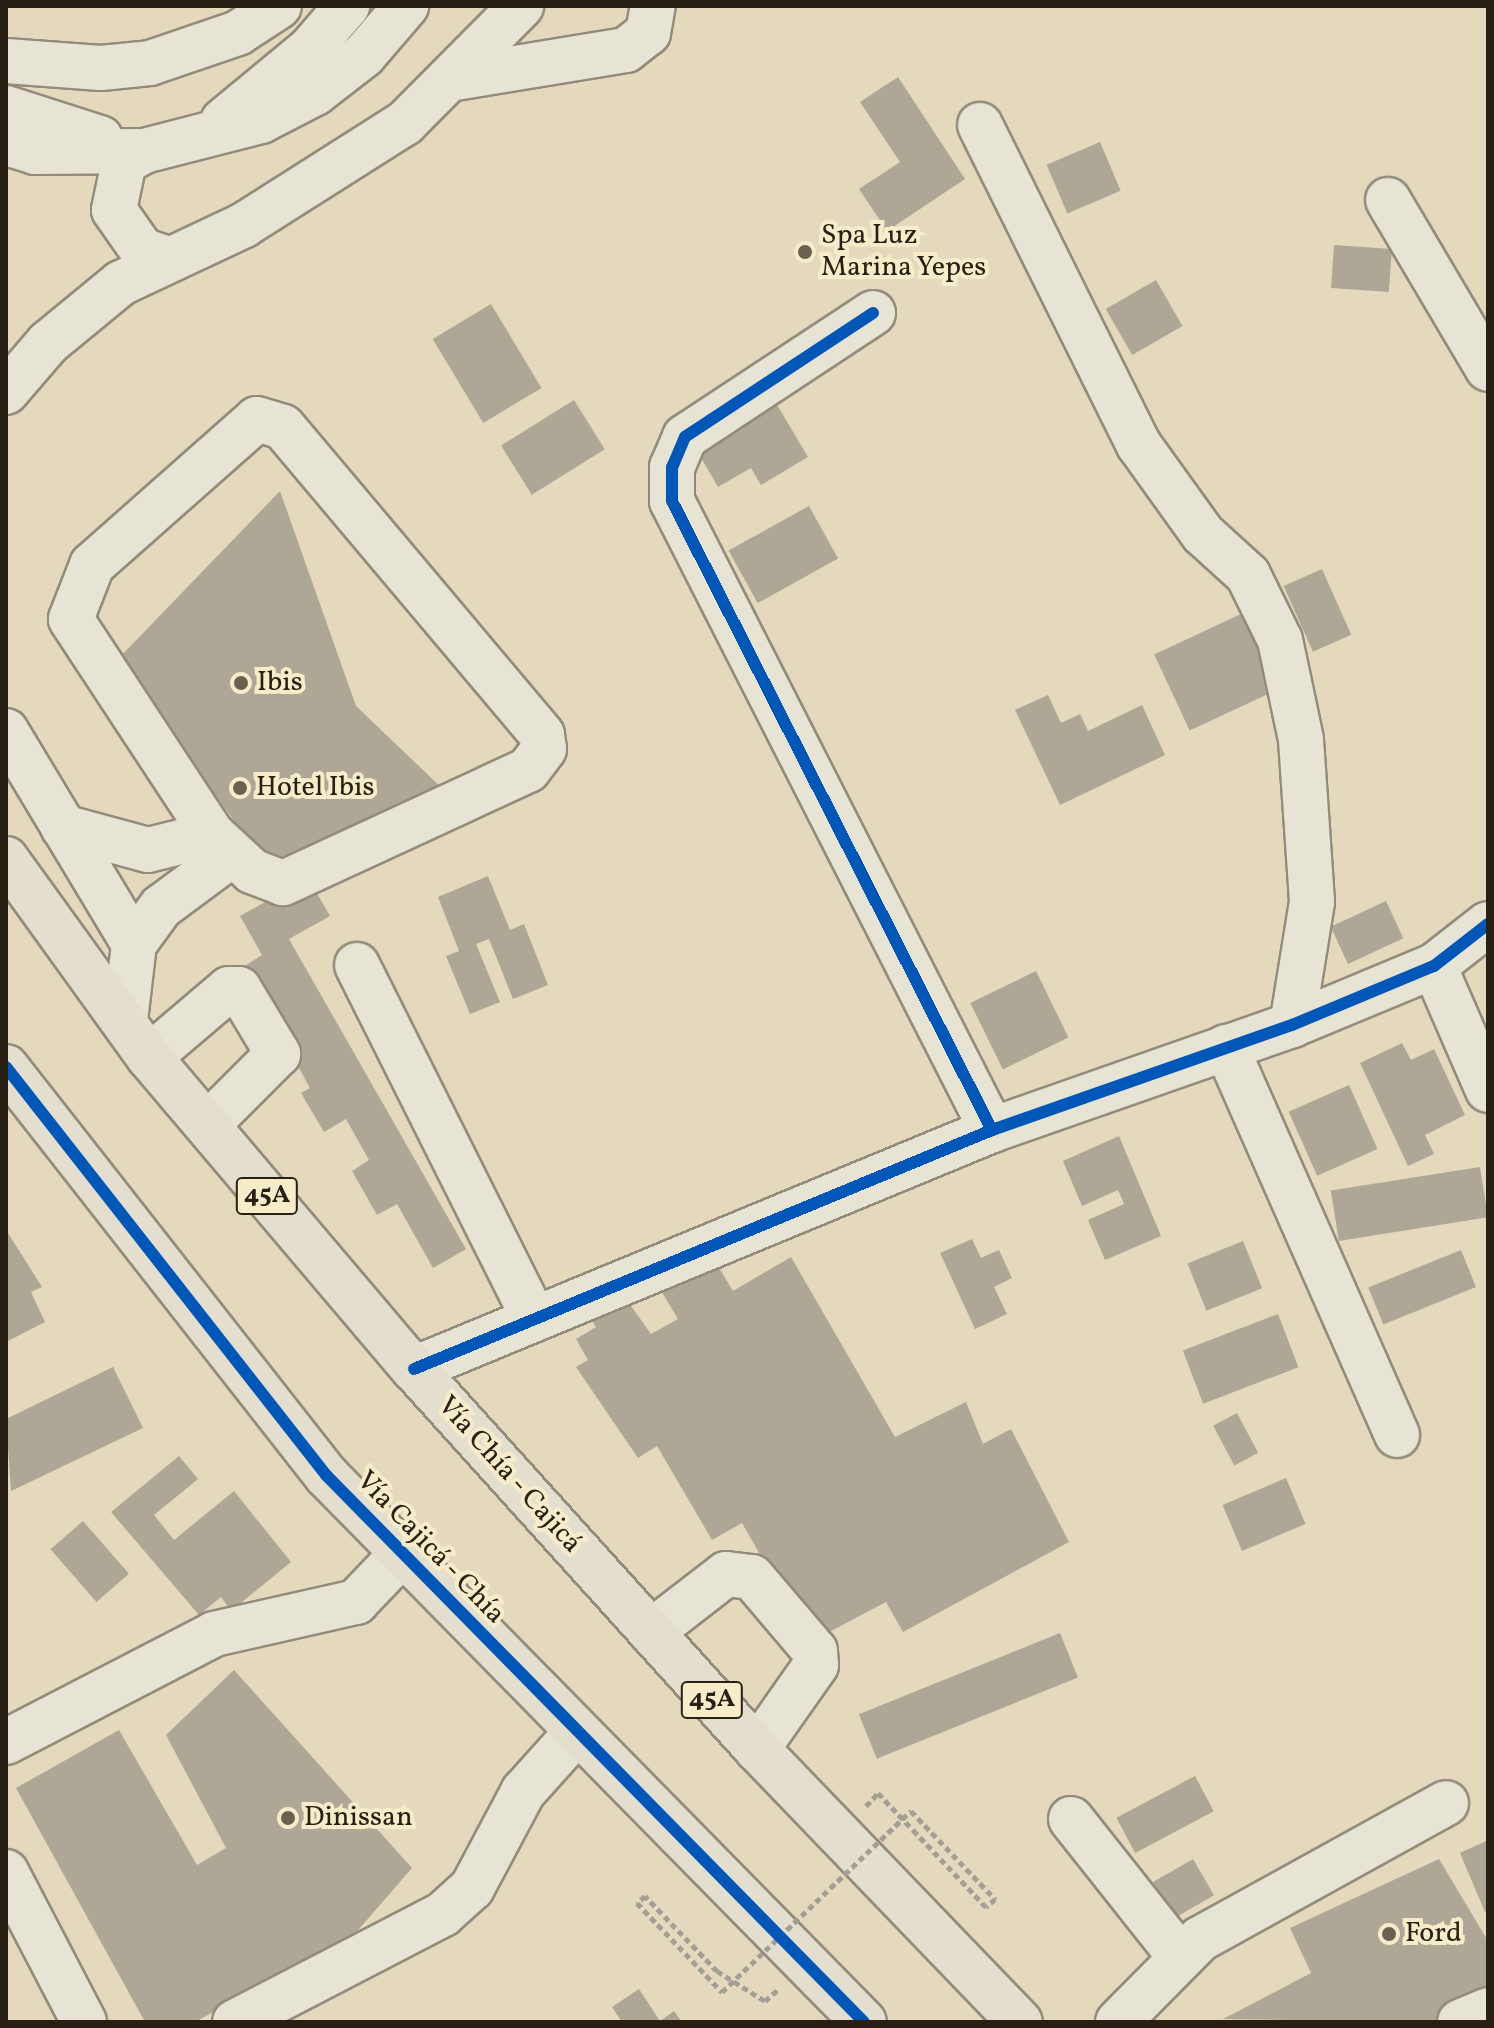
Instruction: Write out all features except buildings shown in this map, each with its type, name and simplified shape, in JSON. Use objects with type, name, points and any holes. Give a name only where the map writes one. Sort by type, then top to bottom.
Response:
[{"type":"highway","name":"Vía Chía - Cajicá","points":[[6,859],[149,1057],[414,1369],[757,1749],[1020,2022]]},
{"type":"highway","name":"Vía Cajicá - Chía","points":[[6,1067],[182,1299],[401,1555],[864,2022]]},
{"type":"street","points":[[6,61],[101,68],[150,63],[238,33],[279,6]]},
{"type":"street","points":[[201,139],[310,49],[347,6]]},
{"type":"street","points":[[6,143],[35,152],[144,151],[201,139],[261,121],[315,93],[364,55],[406,6]]},
{"type":"street","points":[[6,392],[48,343],[165,258],[244,225],[335,174],[455,78],[521,6]]},
{"type":"street","points":[[455,78],[626,50],[648,33],[653,6]]},
{"type":"street","points":[[6,108],[144,151]]},
{"type":"street","points":[[980,125],[1139,445],[1203,534],[1248,575],[1280,640],[1301,740],[1312,902],[1292,1025]]},
{"type":"street","points":[[144,151],[124,162],[114,210],[142,250],[165,258]]},
{"type":"street","points":[[1388,200],[1488,369]]},
{"type":"street","points":[[873,313],[685,437],[672,467],[672,501],[992,1130]]},
{"type":"street","points":[[63,827],[148,850],[221,845],[283,883],[528,770],[544,749],[542,735],[283,427],[257,419],[92,565],[71,619],[221,845]]},
{"type":"street","points":[[6,731],[134,944]]},
{"type":"street","points":[[125,1021],[134,944],[161,907],[221,845]]},
{"type":"street","points":[[414,1369],[992,1130],[1292,1025],[1434,966],[1488,924]]},
{"type":"street","points":[[357,965],[534,1318]]},
{"type":"street","points":[[1434,966],[1488,1090]]},
{"type":"street","points":[[149,1057],[229,989],[239,989],[278,1054],[207,1125]]},
{"type":"street","points":[[1226,1047],[1397,1435]]},
{"type":"street","points":[[6,1742],[214,1634],[356,1602],[401,1555]]},
{"type":"street","points":[[651,1632],[726,1574],[752,1577],[815,1651],[816,1665],[757,1749]]},
{"type":"street","points":[[235,2022],[443,1914],[472,1888],[523,1792],[576,1733]]},
{"type":"street","points":[[1118,2022],[1178,1954],[1446,1803]]},
{"type":"street","points":[[1071,1819],[1178,1954]]},
{"type":"street","points":[[6,1872],[84,2022]]},
{"type":"street","points":[[1460,2022],[1488,2010]]},
{"type":"path","points":[[807,1965],[765,2001],[717,1971],[645,1896],[637,1903],[722,1992],[911,1811],[995,1899],[986,1907],[915,1832]]},
{"type":"cycle path","points":[[873,313],[685,437],[672,467],[672,501],[992,1130]]},
{"type":"cycle path","points":[[414,1369],[992,1130],[1292,1025],[1434,966],[1488,924]]},
{"type":"cycle path","points":[[6,1067],[326,1475],[864,2022]]},
{"type":"place","name":"Spa Luz Marina Yepes","points":[[805,252]]},
{"type":"place","name":"Ibis","points":[[241,683]]},
{"type":"place","name":"Hotel Ibis","points":[[240,788]]},
{"type":"place","name":"Dinissan","points":[[288,1818]]},
{"type":"place","name":"Ford","points":[[1389,1934]]}]
